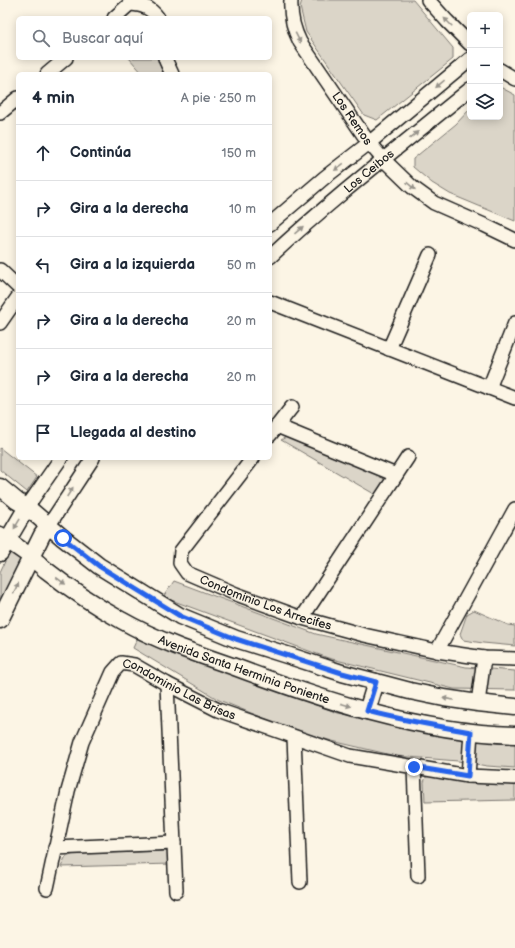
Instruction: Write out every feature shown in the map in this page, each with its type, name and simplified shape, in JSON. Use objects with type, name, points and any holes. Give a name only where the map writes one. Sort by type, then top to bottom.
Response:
[{"type":"street","name":"Los Remos","points":[[291,0],[290,11],[292,22],[300,42],[370,143],[383,159],[412,187],[434,203],[515,240]]},
{"type":"street","points":[[116,16],[132,2],[143,5],[156,16]]},
{"type":"street","points":[[435,2],[467,40]]},
{"type":"street","points":[[49,72],[64,60]]},
{"type":"street","points":[[166,60],[171,72]]},
{"type":"street","name":"Los Ceibos","points":[[272,222],[467,62]]},
{"type":"street","points":[[503,72],[515,79]]},
{"type":"street","name":"Los Ceibos","points":[[272,255],[308,222],[467,91]]},
{"type":"street","points":[[0,113],[16,100]]},
{"type":"street","points":[[389,349],[430,255]]},
{"type":"street","points":[[0,270],[16,285]]},
{"type":"street","points":[[0,323],[16,300]]},
{"type":"street","points":[[272,303],[515,398]]},
{"type":"street","points":[[489,388],[515,323]]},
{"type":"street","points":[[292,407],[274,431],[396,475]]},
{"type":"street","points":[[302,618],[408,456]]},
{"type":"street","points":[[2,543],[60,460]]},
{"type":"street","points":[[0,620],[42,535],[92,460]]},
{"type":"street","name":"Condominio Los Arrecifes","points":[[251,460],[181,551],[180,563],[187,573],[236,594],[302,618],[364,635],[437,651],[484,658],[515,659]]},
{"type":"street","points":[[0,487],[27,507],[99,566],[180,616],[236,639],[342,673],[417,693],[478,703],[515,707]]},
{"type":"street","points":[[437,651],[515,509]]},
{"type":"street","name":"Avenida Santa Herminia Poniente","points":[[2,543],[31,557],[44,569],[76,592],[114,616],[168,643],[328,700],[367,711],[401,720],[471,732],[515,735]]},
{"type":"street","points":[[478,703],[484,658]]},
{"type":"street","name":"Condominio Las Brisas","points":[[47,888],[68,791],[82,742],[113,672],[121,663],[134,665],[166,684],[218,710],[350,756],[468,776],[515,778]]},
{"type":"street","points":[[367,711],[376,682]]},
{"type":"street","points":[[166,684],[176,891]]},
{"type":"street","points":[[468,776],[471,732]]},
{"type":"street","points":[[294,737],[300,882]]},
{"type":"street","points":[[414,767],[418,876]]},
{"type":"street","points":[[55,848],[174,843]]},
{"type":"shaded area","points":[[302,0],[413,0],[453,48],[453,59],[377,120],[364,115],[306,32],[300,7]]},
{"type":"shaded area","points":[[131,60],[159,60],[162,72],[141,72]]},
{"type":"shaded area","points":[[503,89],[515,95],[515,221],[450,194],[432,183],[413,167],[413,159],[456,124],[467,112],[467,120],[503,120]]},
{"type":"shaded area","points":[[288,436],[384,476],[385,484],[376,495],[281,440]]},
{"type":"shaded area","points":[[0,448],[37,477],[27,492],[0,470]]},
{"type":"shaded area","points":[[12,551],[23,557],[0,609],[0,572],[9,553]]},
{"type":"shaded area","points":[[174,581],[316,634],[466,667],[515,671],[515,690],[454,689],[328,658],[163,597]]},
{"type":"shaded area","points":[[474,610],[508,625],[515,626],[515,646],[463,640],[460,634],[467,614]]},
{"type":"shaded area","points":[[137,639],[338,713],[462,736],[515,740],[515,768],[487,766],[458,761],[396,756],[301,732],[219,700],[133,648]]},
{"type":"shaded area","points":[[431,776],[515,782],[515,800],[425,802],[424,782],[426,777]]},
{"type":"shaded area","points":[[167,851],[171,853],[171,864],[61,867],[66,857],[74,854]]},
{"type":"route","points":[[63,538],[99,566],[180,616],[236,639],[342,673],[376,682],[367,711],[401,720],[471,732],[468,776],[414,767]]}]
